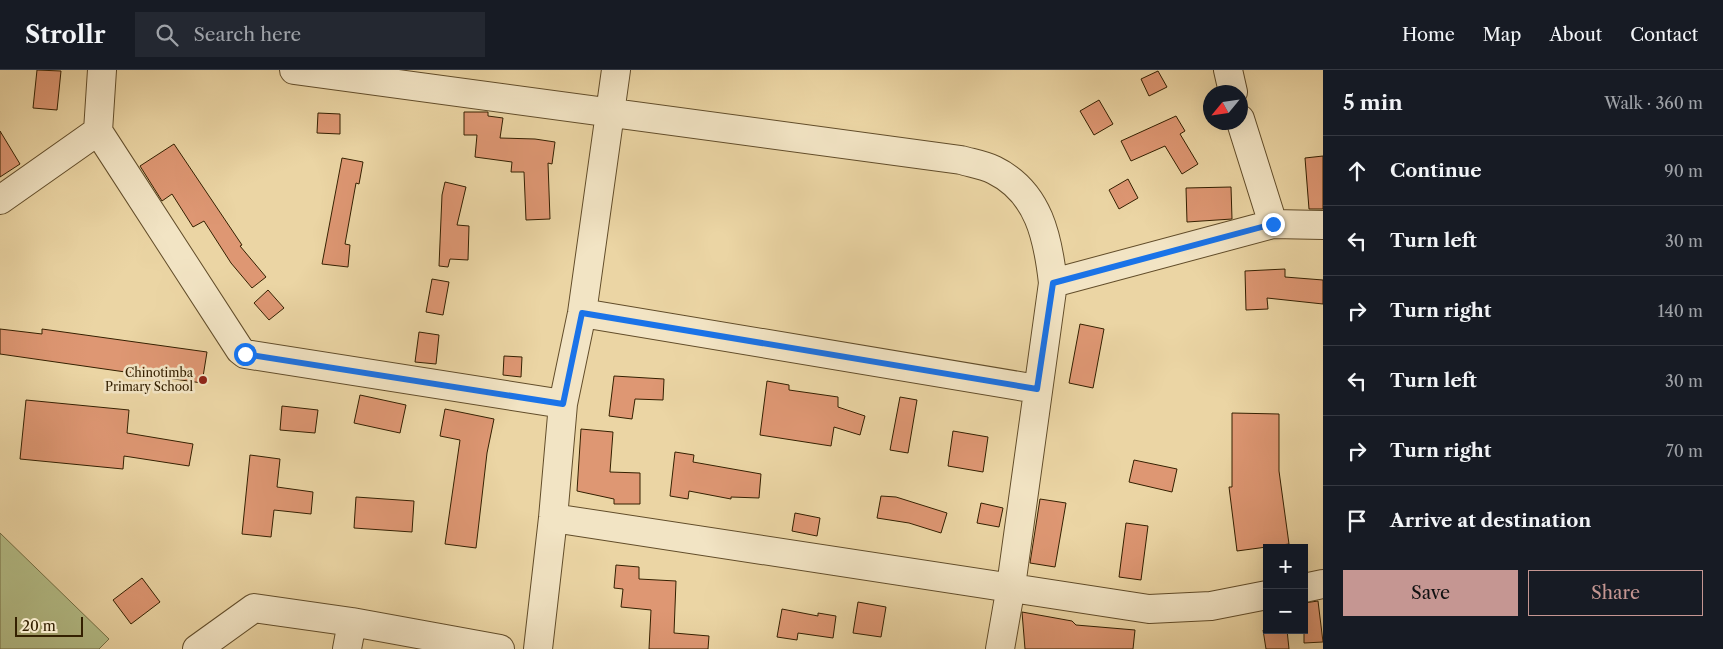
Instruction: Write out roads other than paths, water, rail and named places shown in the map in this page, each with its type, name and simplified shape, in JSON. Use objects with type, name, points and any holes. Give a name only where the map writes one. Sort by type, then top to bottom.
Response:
[{"type":"street","points":[[102,70],[98,131],[240,350],[245,354],[563,404]]},
{"type":"street","points":[[294,70],[961,160],[993,170],[1018,184],[1038,213],[1048,243],[1053,283],[1011,586],[1000,649]]},
{"type":"street","points":[[538,649],[553,518],[563,404],[582,313],[612,113],[616,70]]},
{"type":"street","points":[[1228,70],[1231,85]]},
{"type":"street","points":[[1243,130],[1273,224]]},
{"type":"street","points":[[0,200],[98,131]]},
{"type":"street","points":[[1053,283],[1273,224],[1323,225]]},
{"type":"street","points":[[582,313],[1037,389]]},
{"type":"street","points":[[553,518],[1011,586],[1149,609],[1211,606],[1263,596]]},
{"type":"street","points":[[1308,587],[1323,584]]},
{"type":"street","points":[[197,649],[254,608],[352,622],[500,649]]},
{"type":"street","points":[[347,649],[352,622]]},
{"type":"place","name":"Chinotimba Primary School","points":[[203,380]]}]
